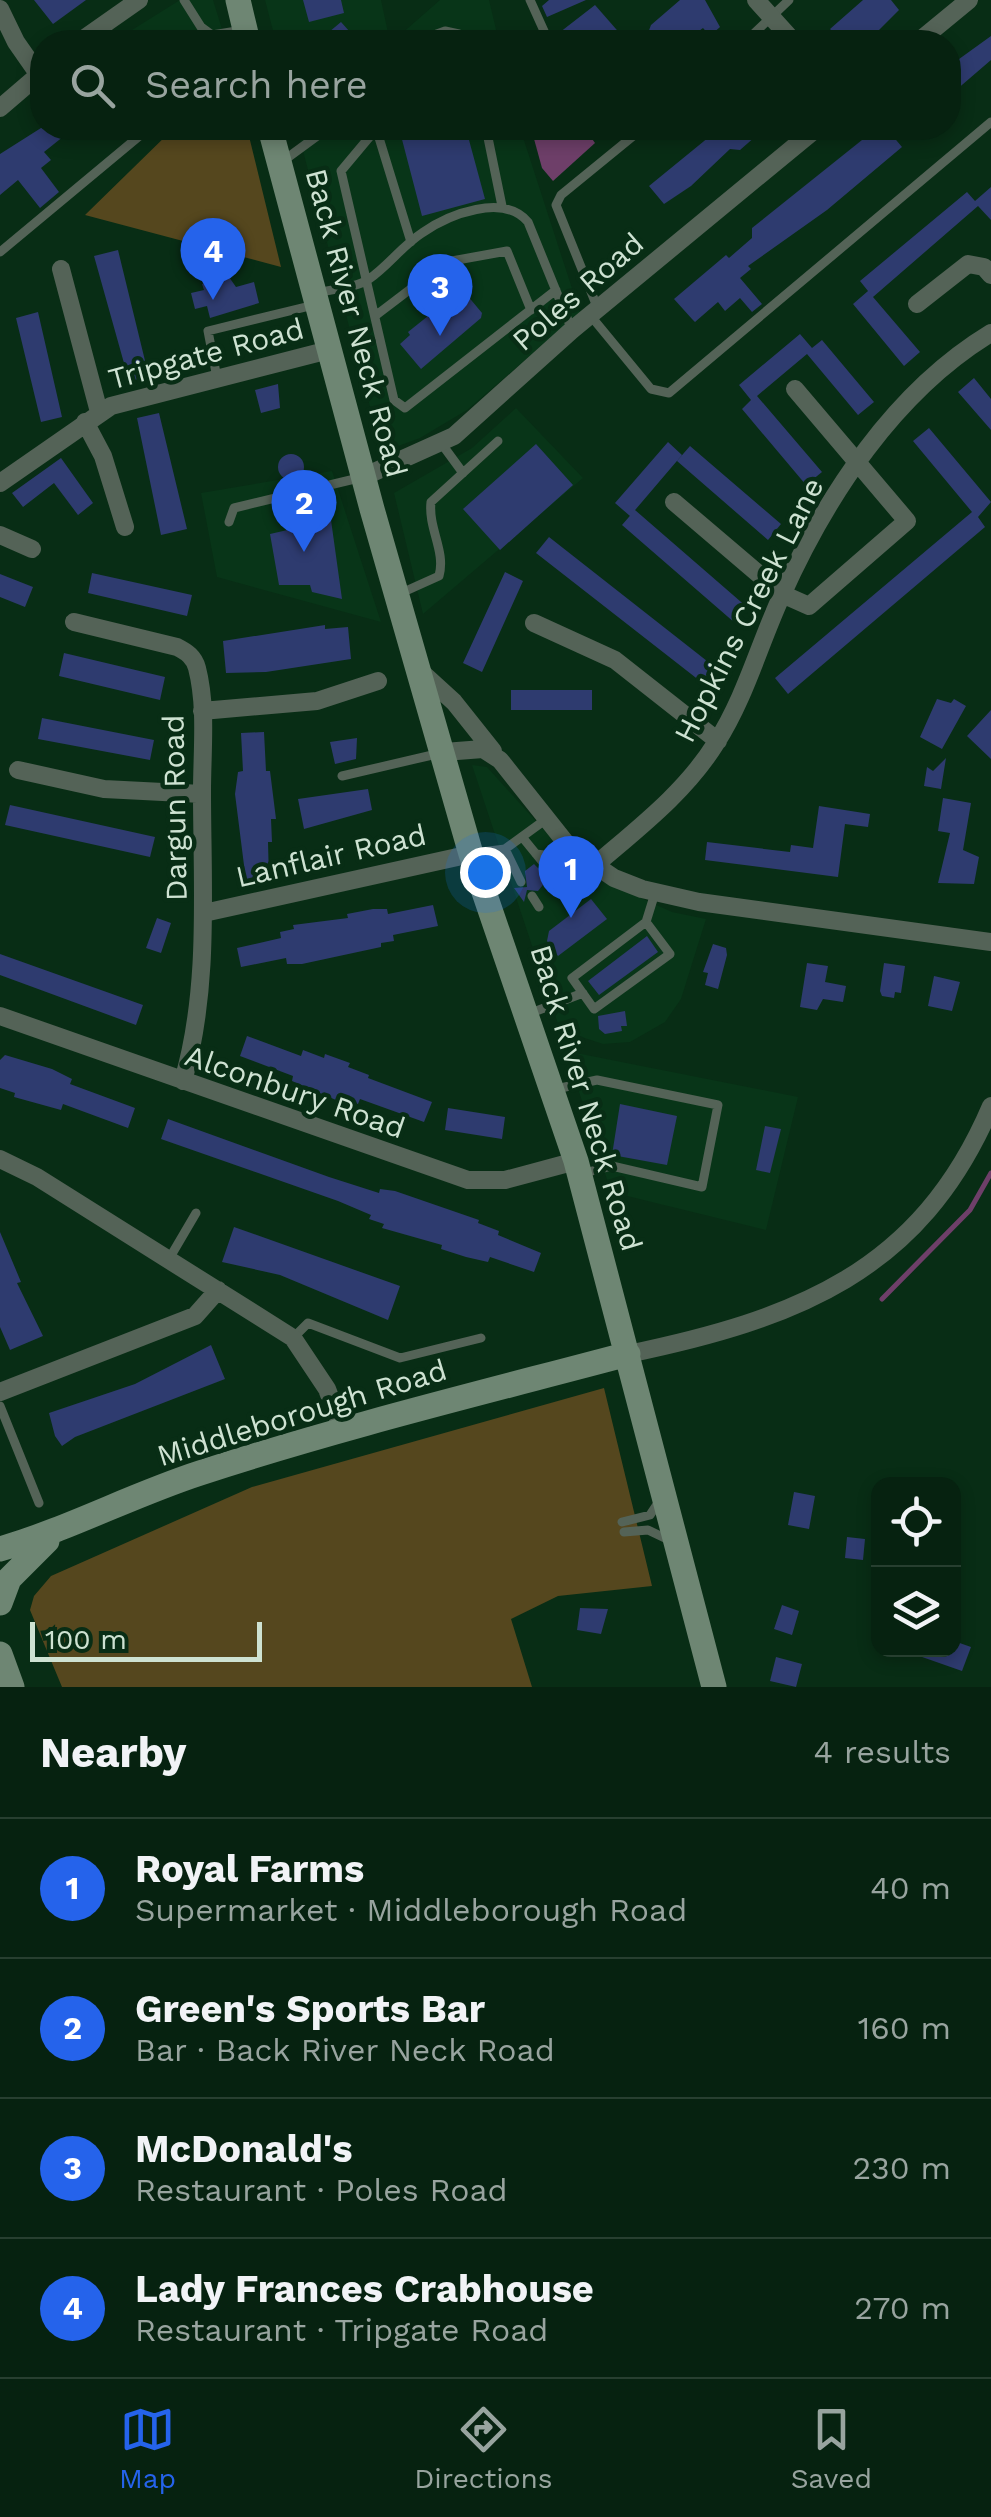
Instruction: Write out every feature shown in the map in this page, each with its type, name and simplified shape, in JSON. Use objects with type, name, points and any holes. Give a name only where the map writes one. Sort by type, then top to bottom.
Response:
[{"type":"street","points":[[95,30],[140,0]]},
{"type":"street","points":[[238,0],[245,30]]},
{"type":"street","points":[[756,0],[783,30]]},
{"type":"street","points":[[933,30],[969,0]]},
{"type":"street","points":[[0,8],[16,42],[30,59]]},
{"type":"street","points":[[0,108],[30,82]]},
{"type":"street","name":"Back River Neck Road","points":[[273,140],[470,854],[578,1167],[714,1687]]},
{"type":"street","name":"Poles Road","points":[[363,477],[441,442],[484,411],[572,330],[802,140]]},
{"type":"street","points":[[917,304],[968,264],[984,267],[991,275]]},
{"type":"street","points":[[61,269],[92,417],[125,527]]},
{"type":"street","name":"Hopkins Creek Lane","points":[[594,867],[675,795],[718,741],[782,594],[818,524],[858,464],[904,406],[988,339]]},
{"type":"street","name":"Tripgate Road","points":[[0,482],[92,417],[162,390],[329,350]]},
{"type":"street","points":[[674,502],[782,594],[809,606],[907,521],[795,389]]},
{"type":"street","points":[[0,535],[32,548]]},
{"type":"street","name":"Dargun Road","points":[[74,622],[168,644],[190,654],[197,667],[202,711],[204,913],[196,1007],[182,1082]]},
{"type":"street","points":[[534,623],[615,660],[718,741]]},
{"type":"street","points":[[418,669],[454,702],[546,820],[594,867],[656,892],[991,942]]},
{"type":"street","points":[[202,711],[317,701],[378,681]]},
{"type":"street","points":[[444,752],[482,749],[500,760]]},
{"type":"street","points":[[18,770],[132,792],[202,794]]},
{"type":"street","name":"Lanflair Road","points":[[204,913],[470,854]]},
{"type":"street","name":"Alconbury Road","points":[[0,1016],[468,1180],[505,1180],[578,1167]]},
{"type":"street","points":[[628,1354],[770,1316],[828,1293],[860,1274],[913,1231],[940,1198],[964,1164],[991,1106]]},
{"type":"street","points":[[0,1159],[36,1177],[292,1338],[327,1388],[342,1429]]},
{"type":"street","points":[[0,1392],[196,1316],[218,1290]]},
{"type":"street","name":"Middleborough Road","points":[[0,1550],[58,1533],[195,1474],[342,1429],[628,1354]]},
{"type":"street","points":[[0,1535],[58,1533]]},
{"type":"street","points":[[0,1603],[9,1579],[58,1533]]},
{"type":"street","points":[[0,1654],[12,1687]]},
{"type":"lane","points":[[184,0],[205,30]]},
{"type":"lane","points":[[530,0],[544,30]]},
{"type":"lane","points":[[760,30],[789,0]]},
{"type":"lane","points":[[103,24],[107,30]]},
{"type":"lane","points":[[628,140],[561,195],[556,205],[594,312],[651,390],[668,393],[991,122]]},
{"type":"lane","points":[[0,252],[135,140]]},
{"type":"lane","points":[[279,163],[315,140]]},
{"type":"lane","points":[[366,140],[341,171],[394,400],[405,408],[556,290]]},
{"type":"lane","points":[[380,140],[410,242]]},
{"type":"lane","points":[[488,140],[502,206]]},
{"type":"lane","points":[[217,378],[208,331],[368,280],[410,242],[442,222],[502,206],[520,213],[528,222],[572,330]]},
{"type":"lane","points":[[375,316],[446,262],[507,251],[531,310]]},
{"type":"lane","points":[[396,595],[432,583],[439,576],[443,562],[429,519],[431,502],[498,441]]},
{"type":"lane","points":[[441,442],[463,473]]},
{"type":"lane","points":[[230,522],[234,508],[363,477]]},
{"type":"lane","points":[[342,776],[444,752]]},
{"type":"lane","points":[[470,854],[505,849],[546,820]]},
{"type":"lane","points":[[524,838],[544,865]]},
{"type":"lane","points":[[505,849],[521,882]]},
{"type":"lane","points":[[536,854],[551,856],[574,881]]},
{"type":"lane","points":[[555,879],[562,889]]},
{"type":"lane","points":[[646,922],[670,954],[594,1009],[572,978],[646,922],[656,892]]},
{"type":"lane","points":[[532,896],[539,907]]},
{"type":"lane","points":[[528,1014],[583,993]]},
{"type":"lane","points":[[553,1090],[597,1080],[718,1105],[702,1187],[612,1166],[578,1167]]},
{"type":"lane","points":[[169,1259],[196,1213]]},
{"type":"lane","points":[[292,1338],[308,1323],[400,1358],[481,1338]]},
{"type":"lane","points":[[0,1406],[39,1503]]},
{"type":"lane","points":[[663,1493],[650,1515],[623,1527],[648,1530],[678,1544]]},
{"type":"shaded area","points":[[180,0],[213,0],[222,30],[132,30]]},
{"type":"shaded area","points":[[265,0],[381,0],[387,30],[273,30]]},
{"type":"shaded area","points":[[440,0],[489,0],[496,30],[406,30]]},
{"type":"shaded area","points":[[162,140],[250,140],[281,267],[85,215]]},
{"type":"shaded area","points":[[300,140],[524,140],[580,313],[467,410],[420,438],[382,452]]},
{"type":"shaded area","points":[[534,140],[595,143],[553,181],[542,168]]},
{"type":"shaded area","points":[[516,408],[583,478],[423,614],[394,493],[472,448]]},
{"type":"shaded area","points":[[332,471],[381,622],[217,577],[201,493]]},
{"type":"shaded area","points":[[472,765],[487,767],[582,872],[672,912],[706,919],[681,999],[665,1022],[630,1042],[603,1044],[560,1030]]},
{"type":"shaded area","points":[[566,1051],[798,1097],[766,1230],[611,1192]]},
{"type":"shaded area","points":[[604,1388],[652,1586],[558,1596],[511,1619],[532,1687],[62,1687],[30,1610],[34,1596],[51,1576],[252,1487]]},
{"type":"building","points":[[34,0],[86,0],[53,24]]},
{"type":"building","points":[[303,0],[341,0],[344,13],[309,22]]},
{"type":"building","points":[[549,0],[586,0],[547,17],[542,6]]},
{"type":"building","points":[[680,0],[705,0],[720,27],[649,30]]},
{"type":"building","points":[[863,0],[891,0],[899,10],[879,30],[830,29]]},
{"type":"building","points":[[595,5],[617,30],[563,30]]},
{"type":"building","points":[[341,22],[348,30],[331,30]]},
{"type":"building","points":[[991,36],[991,60],[961,86],[961,58]]},
{"type":"building","points":[[30,135],[30,140],[59,140],[44,152],[51,160],[41,168],[59,192],[40,208],[18,180],[0,195],[0,154]]},
{"type":"building","points":[[402,140],[469,140],[485,199],[422,216]]},
{"type":"building","points":[[705,140],[751,140],[740,150],[730,149],[691,186],[664,204],[649,186]]},
{"type":"building","points":[[862,140],[896,140],[902,147],[827,210],[748,266],[751,269],[740,278],[762,304],[752,312],[740,298],[725,311],[718,302],[695,322],[674,299],[752,238],[752,228]]},
{"type":"building","points":[[991,187],[991,220],[978,206],[873,297],[920,352],[904,366],[853,304],[868,291],[860,281],[967,192],[975,201]]},
{"type":"building","points":[[118,250],[149,377],[129,381],[94,256]]},
{"type":"building","points":[[229,277],[236,287],[254,282],[259,303],[210,318],[207,306],[195,309],[191,293],[204,290],[202,284]]},
{"type":"building","points":[[458,292],[463,298],[467,295],[482,313],[481,318],[421,369],[400,344],[410,335],[408,332]]},
{"type":"building","points":[[38,312],[62,417],[41,422],[16,318]]},
{"type":"building","points":[[800,334],[812,348],[822,340],[874,402],[858,415],[807,354],[757,396],[822,472],[806,485],[742,409],[751,400],[739,385]]},
{"type":"building","points":[[974,378],[991,399],[991,430],[958,392]]},
{"type":"building","points":[[278,384],[280,408],[261,413],[255,390]]},
{"type":"building","points":[[159,413],[187,529],[161,535],[137,418]]},
{"type":"building","points":[[929,428],[991,502],[978,517],[985,527],[788,694],[775,678],[972,512],[913,441]]},
{"type":"building","points":[[668,442],[682,455],[630,516],[615,503]]},
{"type":"building","points":[[536,444],[573,485],[500,550],[463,509]]},
{"type":"building","points":[[690,446],[781,524],[768,540],[677,461]]},
{"type":"building","points":[[291,454],[300,458],[304,467],[300,476],[291,480],[282,476],[278,467],[282,458]]},
{"type":"building","points":[[61,458],[93,503],[78,515],[54,483],[23,507],[12,493]]},
{"type":"building","points":[[635,510],[748,608],[735,623],[622,525]]},
{"type":"building","points":[[331,520],[342,599],[312,592],[310,585],[279,585],[270,534]]},
{"type":"building","points":[[549,537],[721,672],[709,688],[536,553]]},
{"type":"building","points":[[505,572],[523,581],[482,672],[463,663]]},
{"type":"building","points":[[92,573],[192,595],[187,616],[88,593]]},
{"type":"building","points":[[0,574],[33,587],[25,607],[0,597]]},
{"type":"building","points":[[325,625],[325,629],[348,627],[351,659],[266,672],[226,673],[223,641]]},
{"type":"building","points":[[64,653],[165,677],[160,700],[59,676]]},
{"type":"building","points":[[511,690],[592,690],[592,710],[511,710]]},
{"type":"building","points":[[937,699],[951,703],[954,699],[966,706],[942,749],[920,737]]},
{"type":"building","points":[[991,710],[991,759],[967,736]]},
{"type":"building","points":[[42,718],[154,740],[150,760],[38,739]]},
{"type":"building","points":[[264,732],[266,771],[270,771],[276,819],[271,819],[272,842],[268,842],[269,880],[246,881],[235,794],[238,772],[243,771],[241,733]]},
{"type":"building","points":[[357,738],[356,759],[335,764],[330,742]]},
{"type":"building","points":[[946,758],[941,789],[924,786],[927,767],[933,771]]},
{"type":"building","points":[[368,789],[372,810],[304,829],[298,799]]},
{"type":"building","points":[[943,798],[971,803],[963,850],[979,857],[974,884],[938,883],[950,833],[938,831]]},
{"type":"building","points":[[10,805],[155,837],[150,857],[5,825]]},
{"type":"building","points":[[819,806],[870,814],[868,827],[845,824],[838,877],[705,860],[707,842],[790,852],[791,845],[813,848]]},
{"type":"building","points":[[534,864],[543,873],[554,871],[538,891],[527,890],[524,902],[514,888],[527,887],[525,871]]},
{"type":"building","points":[[591,899],[607,919],[558,956],[547,941],[549,931]]},
{"type":"building","points":[[433,905],[438,926],[393,935],[394,941],[381,943],[381,947],[302,964],[287,964],[286,958],[241,967],[237,948],[281,938],[280,932],[294,929],[293,925],[348,918],[347,914],[373,909],[387,909],[388,914]]},
{"type":"building","points":[[157,918],[171,923],[161,953],[146,948]]},
{"type":"building","points":[[647,936],[658,952],[599,995],[588,981]]},
{"type":"building","points":[[713,944],[726,948],[727,955],[718,989],[705,985],[708,973],[703,972]]},
{"type":"building","points":[[0,954],[143,1005],[136,1025],[0,975]]},
{"type":"building","points":[[807,963],[828,966],[825,982],[846,986],[843,1002],[823,999],[817,1010],[800,1007]]},
{"type":"building","points":[[884,963],[905,966],[901,993],[895,992],[894,998],[882,996],[880,991]]},
{"type":"building","points":[[934,976],[960,982],[952,1011],[928,1006]]},
{"type":"building","points":[[625,1011],[627,1026],[621,1026],[622,1031],[605,1034],[599,1029],[598,1016]]},
{"type":"building","points":[[247,1036],[301,1056],[303,1050],[324,1058],[325,1054],[350,1063],[348,1067],[369,1075],[368,1078],[432,1102],[424,1122],[360,1099],[358,1104],[338,1097],[336,1100],[292,1081],[293,1076],[240,1056]]},
{"type":"building","points":[[5,1055],[52,1069],[72,1079],[70,1084],[135,1108],[128,1128],[63,1104],[61,1110],[14,1097],[15,1093],[0,1088],[0,1060]]},
{"type":"building","points":[[620,1104],[677,1116],[667,1165],[612,1155]]},
{"type":"building","points":[[448,1108],[505,1117],[502,1139],[445,1130]]},
{"type":"building","points":[[168,1119],[329,1177],[379,1193],[380,1189],[395,1191],[479,1220],[478,1223],[499,1231],[498,1235],[541,1253],[534,1272],[490,1257],[488,1262],[466,1257],[441,1249],[442,1245],[382,1228],[384,1224],[369,1219],[371,1215],[338,1201],[161,1139]]},
{"type":"building","points":[[765,1126],[781,1129],[770,1173],[756,1170]]},
{"type":"building","points":[[234,1227],[400,1286],[388,1320],[280,1275],[222,1262]]},
{"type":"building","points":[[0,1232],[21,1282],[17,1283],[43,1336],[10,1350],[0,1327]]},
{"type":"building","points":[[211,1345],[225,1379],[75,1437],[62,1446],[55,1436],[49,1413],[135,1384]]},
{"type":"building","points":[[794,1492],[815,1496],[809,1529],[788,1525]]},
{"type":"building","points":[[847,1537],[865,1539],[863,1560],[845,1558]]},
{"type":"building","points":[[782,1605],[799,1611],[792,1635],[774,1629]]},
{"type":"building","points":[[580,1608],[608,1609],[601,1634],[577,1630]]},
{"type":"building","points":[[961,1643],[971,1647],[962,1671],[922,1657],[961,1657]]},
{"type":"building","points":[[776,1657],[802,1664],[796,1687],[770,1681]]},
{"type":"waterway","points":[[882,1299],[970,1210],[991,1173]]},
{"type":"place","name":"Lady Frances Crabhouse","points":[[213,300]]},
{"type":"place","name":"McDonald's","points":[[440,336]]},
{"type":"place","name":"Green's Sports Bar","points":[[304,552]]},
{"type":"place","name":"Royal Farms","points":[[571,918]]}]
